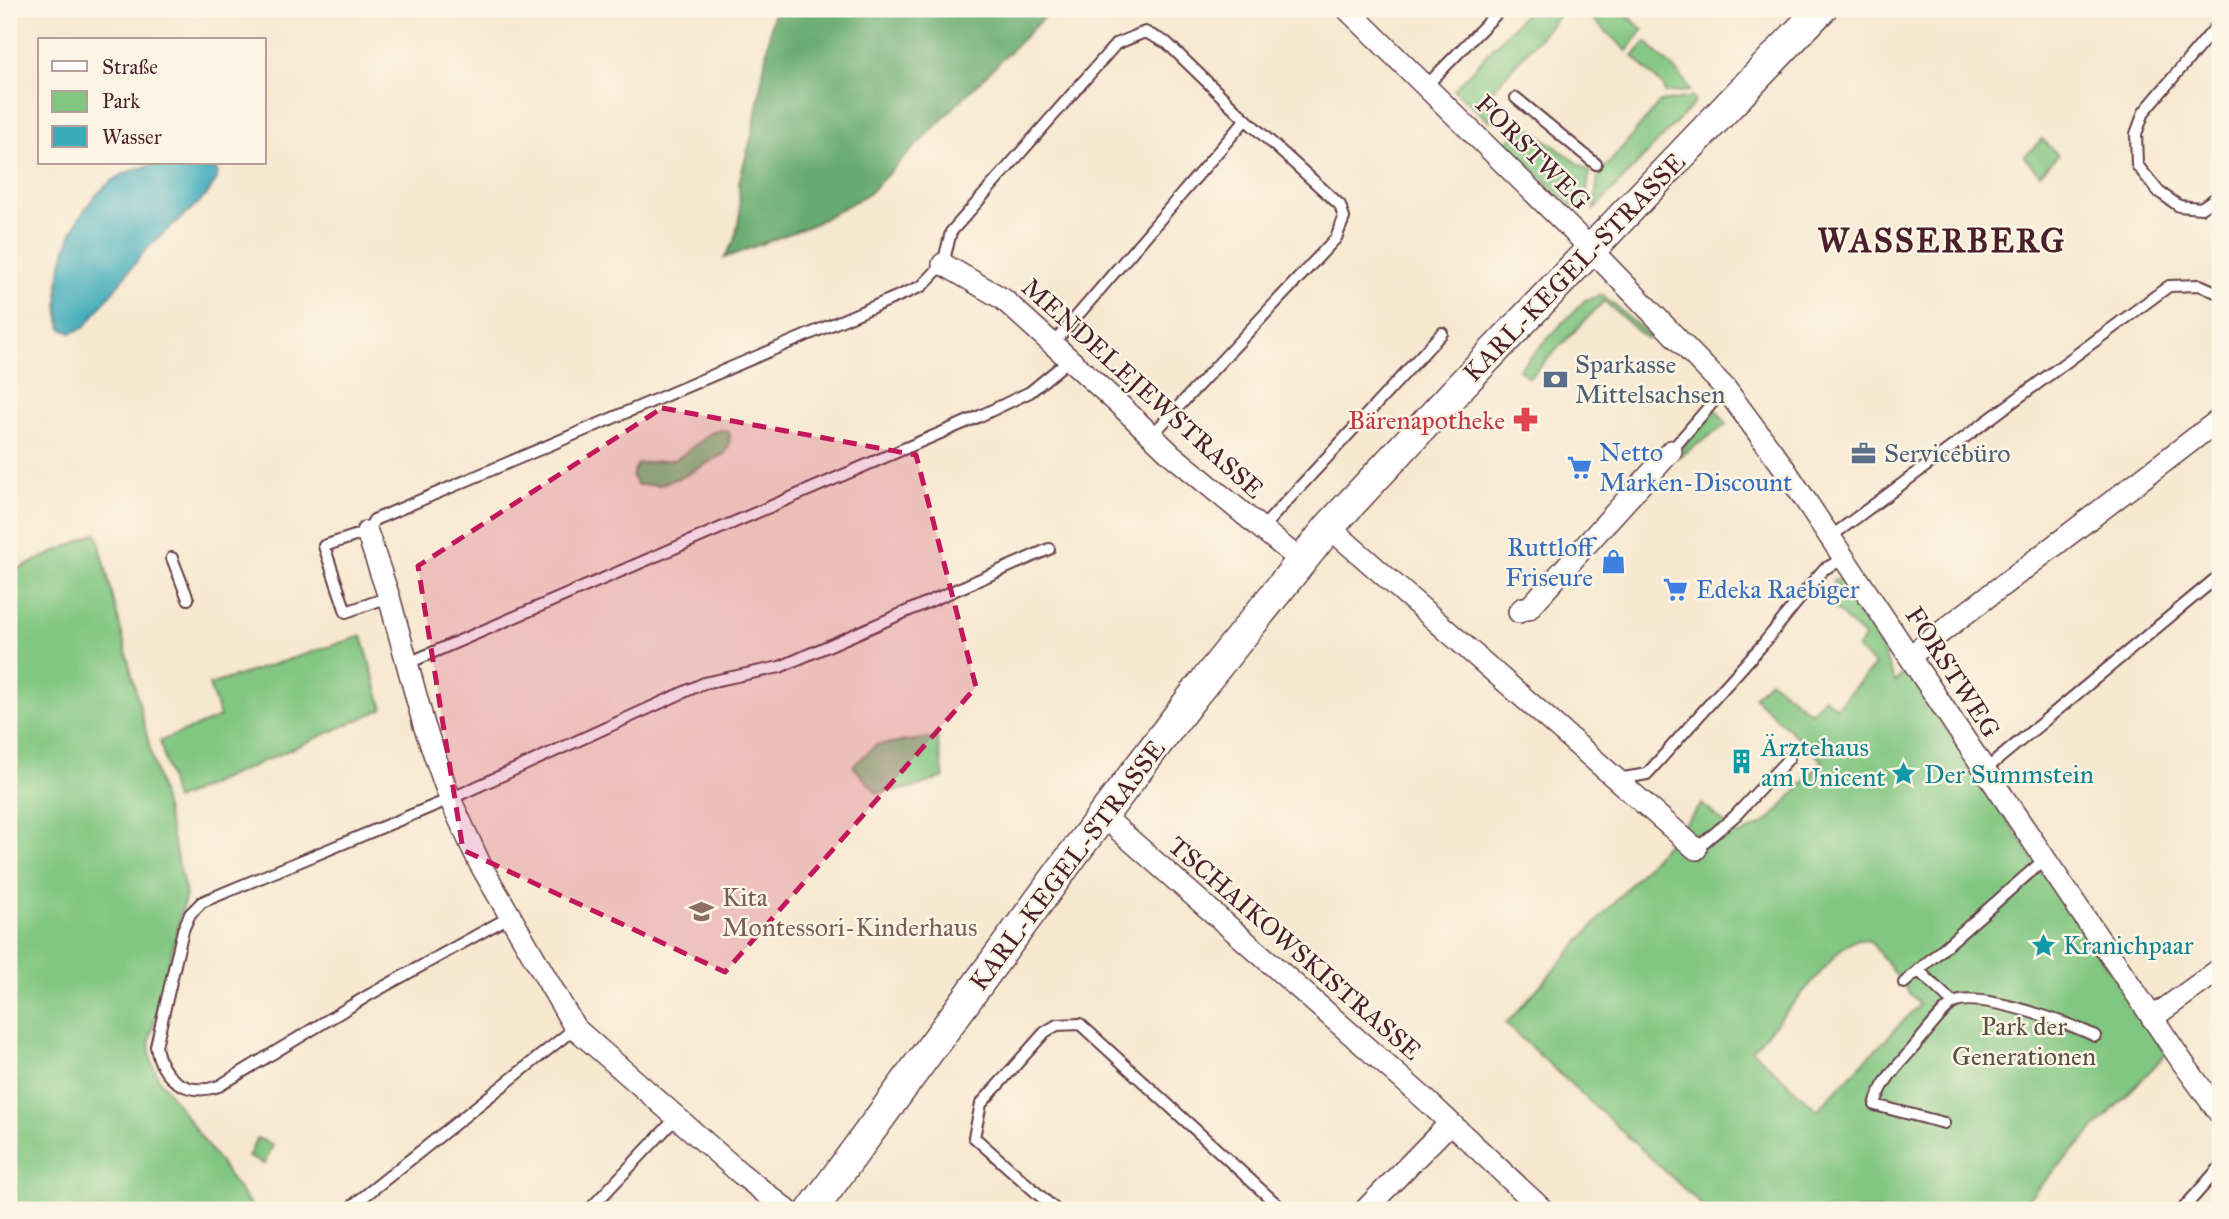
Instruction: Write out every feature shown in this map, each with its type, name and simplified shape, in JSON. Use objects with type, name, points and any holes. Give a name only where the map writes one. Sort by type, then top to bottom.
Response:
[{"type":"street","name":"FORSTWEG","points":[[1347,9],[1591,250],[1725,388],[1782,465],[1985,771],[2220,1115]]},
{"type":"street","name":"KARL-KEGEL-STRASSE","points":[[812,1210],[1194,695],[1329,527],[1821,9]]},
{"type":"street","name":"MENDELEJEWSTRASSE","points":[[943,264],[1003,299],[1151,436],[1301,561]]},
{"type":"street","points":[[1910,656],[2220,419]]},
{"type":"street","points":[[1519,612],[1524,608],[1528,609],[1671,451]]},
{"type":"street","points":[[1329,527],[1696,849]]},
{"type":"street","points":[[368,532],[424,725],[450,799],[480,864],[575,1028],[740,1173],[787,1210]]},
{"type":"street","name":"TSCHAIKOWSKISTRASSE","points":[[1103,816],[1450,1123],[1544,1210]]},
{"type":"street","points":[[2152,1018],[2220,969]]},
{"type":"street","points":[[1365,1210],[1450,1123]]},
{"type":"lane","points":[[1426,86],[1501,9]]},
{"type":"lane","points":[[2220,22],[2144,113],[2136,134],[2135,151],[2137,165],[2159,192],[2179,206],[2201,208],[2220,195]]},
{"type":"lane","points":[[389,597],[346,612],[324,546],[368,532],[374,520],[922,286],[943,264],[951,232],[1116,44],[1146,32],[1167,43],[1246,120],[1340,205],[1344,218],[1336,238],[1151,436]]},
{"type":"lane","points":[[1516,98],[1596,164]]},
{"type":"lane","points":[[1053,344],[1246,120]]},
{"type":"lane","points":[[1829,538],[2169,286],[2200,285],[2220,294]]},
{"type":"lane","points":[[1261,529],[1443,333]]},
{"type":"lane","points":[[406,664],[980,416],[1030,392],[1069,360]]},
{"type":"lane","points":[[1671,451],[1725,388]]},
{"type":"lane","points":[[510,916],[369,995],[219,1086],[209,1089],[188,1088],[178,1083],[161,1065],[156,1046],[183,930],[194,908],[222,892],[450,799],[704,683],[780,667],[1049,549]]},
{"type":"lane","points":[[172,558],[188,599]]},
{"type":"lane","points":[[1615,779],[1647,774],[1764,643],[1816,577],[1824,569],[1844,559]]},
{"type":"lane","points":[[1985,771],[2220,575]]},
{"type":"lane","points":[[1696,849],[1735,816],[1789,758]]},
{"type":"lane","points":[[1904,984],[2045,859]]},
{"type":"lane","points":[[1919,971],[1953,1003]]},
{"type":"lane","points":[[1944,1123],[1875,1105],[1880,1086],[1953,1003],[1974,999],[2027,1010],[2074,1025],[2095,1036]]},
{"type":"lane","points":[[1056,1210],[974,1138],[981,1104],[1045,1032],[1057,1025],[1080,1024],[1283,1210]]},
{"type":"lane","points":[[347,1210],[575,1028]]},
{"type":"lane","points":[[589,1210],[677,1118]]},
{"type":"lane","points":[[2182,1210],[2220,1167]]},
{"type":"highlighted area","points":[[662,408],[916,455],[976,687],[725,972],[463,850],[418,566]]},
{"type":"green space","points":[[774,9],[1052,9],[868,194],[812,225],[724,258],[735,239],[740,213],[739,182],[753,131]]},
{"type":"green space","points":[[1529,9],[1565,9],[1489,94],[1502,106],[1489,121],[1454,90]]},
{"type":"green space","points":[[1582,9],[1621,9],[1643,30],[1627,51]]},
{"type":"green space","points":[[1646,42],[1684,79],[1690,91],[1665,93],[1664,87],[1633,56]]},
{"type":"green space","points":[[1692,97],[1695,102],[1594,210],[1599,167],[1607,166],[1660,102]]},
{"type":"green space","points":[[1524,124],[1590,172],[1584,207],[1570,205],[1506,143]]},
{"type":"green space","points":[[2042,139],[2058,155],[2040,174],[2024,157]]},
{"type":"green space","points":[[1603,295],[1650,336],[1647,339],[1604,301],[1529,378],[1519,369],[1585,300]]},
{"type":"green space","points":[[1715,409],[1727,424],[1679,457],[1677,455]]},
{"type":"green space","points":[[720,430],[730,434],[729,446],[724,454],[684,476],[659,485],[637,485],[632,476],[637,464],[677,459],[711,433]]},
{"type":"green space","points":[[97,533],[186,894],[150,1039],[152,1060],[159,1079],[254,1210],[9,1210],[9,573]]},
{"type":"green space","name":"Park der Generationen","points":[[1848,580],[1859,592],[1895,682],[1906,670],[2166,1054],[2017,1210],[1707,1210],[1506,1024],[1702,804],[1739,836],[1770,820],[1823,761],[1754,697],[1770,680],[1811,713],[1824,697],[1836,708],[1875,665],[1857,649],[1865,638],[1830,604],[1842,592],[1832,581]],"holes":[[[1858,939],[1870,941],[1919,1005],[1817,1110],[1752,1050],[1842,948]]]},
{"type":"green space","points":[[362,636],[383,709],[175,800],[160,741],[220,717],[209,685]]},
{"type":"green space","points":[[937,737],[944,777],[912,788],[877,793],[853,766],[876,745]]},
{"type":"green space","points":[[257,1138],[273,1145],[264,1164],[248,1157]]},
{"type":"water","points":[[160,164],[203,165],[215,168],[218,173],[206,196],[148,247],[84,328],[71,333],[62,329],[58,307],[63,260],[70,236],[82,215],[96,196],[113,180],[133,170]]},
{"type":"place","name":"Sparkasse Mittelsachsen","points":[[1555,379]]},
{"type":"place","name":"Bärenapotheke","points":[[1525,420]]},
{"type":"place","name":"Servicebüro","points":[[1864,453]]},
{"type":"place","name":"Netto Marken-Discount","points":[[1579,467]]},
{"type":"place","name":"Ruttloff Friseure","points":[[1613,562]]},
{"type":"place","name":"Edeka Raebiger","points":[[1676,589]]},
{"type":"place","name":"Ärztehaus am Unicent","points":[[1741,762]]},
{"type":"place","name":"Der Summstein","points":[[1904,774]]},
{"type":"place","name":"Kita Montessori-Kinderhaus","points":[[702,912]]},
{"type":"place","name":"Kranichpaar","points":[[2043,945]]},
{"type":"district","name":"WASSERBERG","points":[[1942,240]]}]
